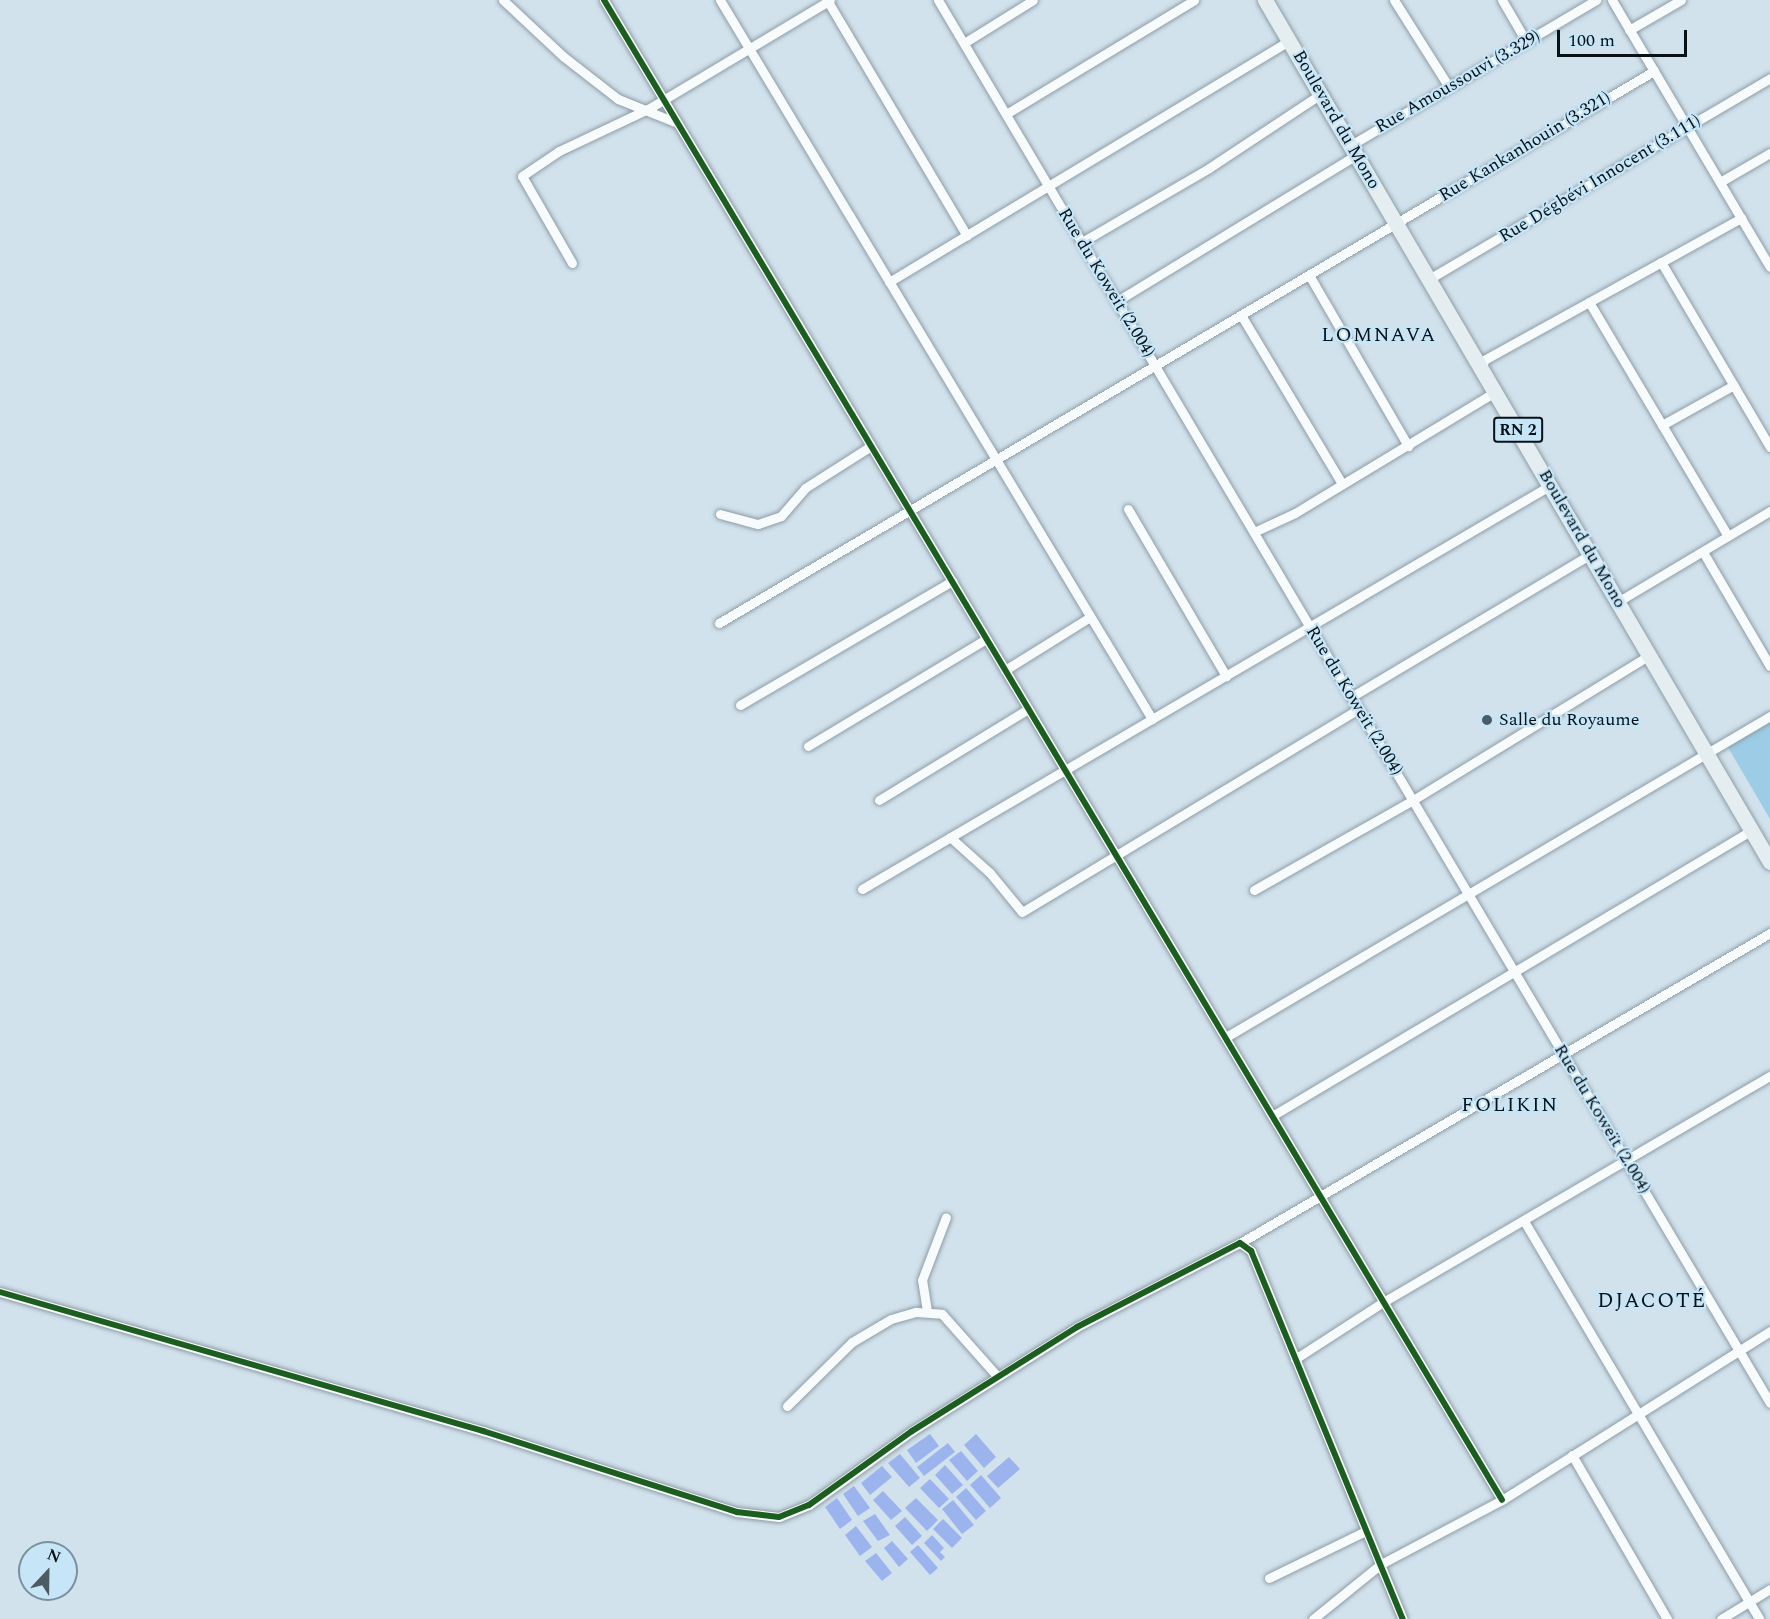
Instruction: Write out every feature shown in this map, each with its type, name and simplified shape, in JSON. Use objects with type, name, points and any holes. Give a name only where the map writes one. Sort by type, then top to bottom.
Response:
[{"type":"main road","name":"Boulevard du Mono","points":[[1265,0],[1770,849]]},
{"type":"main road","name":"Boulevard du Mono","points":[[1274,0],[1354,147]]},
{"type":"main road","name":"Boulevard du Mono","points":[[1483,365],[1495,392],[1591,554],[1621,599],[1650,655],[1710,750],[1770,862]]},
{"type":"street","points":[[503,0],[564,57],[623,102],[648,109],[678,124]]},
{"type":"street","points":[[604,0],[1502,1500]]},
{"type":"street","points":[[720,0],[1152,719]]},
{"type":"street","points":[[572,263],[522,176],[559,151],[648,109],[828,0],[967,236]]},
{"type":"street","name":"Rue du Koweït (2.004)","points":[[938,0],[1770,1403]]},
{"type":"street","points":[[964,43],[1033,0]]},
{"type":"street","points":[[1006,114],[1194,0]]},
{"type":"street","points":[[1394,0],[1449,87]]},
{"type":"street","points":[[1502,0],[1526,41]]},
{"type":"street","name":"Rue Amoussouvi (3.329)","points":[[1117,301],[1449,87],[1596,0]]},
{"type":"street","points":[[1611,0],[1770,267]]},
{"type":"street","points":[[1629,30],[1681,0]]},
{"type":"street","points":[[889,282],[1289,41]]},
{"type":"street","name":"Rue Kankanhouin (3.321)","points":[[719,622],[1654,71]]},
{"type":"street","name":"Rue Dégbévi Innocent (3.111)","points":[[1432,278],[1770,78]]},
{"type":"street","points":[[1082,242],[1209,168],[1321,94]]},
{"type":"street","points":[[1720,182],[1770,153]]},
{"type":"street","points":[[1483,365],[1589,302],[1741,218]]},
{"type":"street","points":[[1760,250],[1770,243]]},
{"type":"street","points":[[1661,262],[1770,447]]},
{"type":"street","points":[[1309,275],[1408,446]]},
{"type":"street","points":[[1589,302],[1728,536]]},
{"type":"street","points":[[1241,315],[1342,484]]},
{"type":"street","points":[[1662,425],[1734,385]]},
{"type":"street","points":[[1254,532],[1408,446],[1495,392]]},
{"type":"street","points":[[720,514],[758,524],[781,516],[807,486],[871,446]]},
{"type":"street","points":[[862,889],[1551,485]]},
{"type":"street","points":[[1128,509],[1226,676]]},
{"type":"street","points":[[1621,599],[1770,512]]},
{"type":"street","points":[[1703,552],[1770,666]]},
{"type":"street","points":[[1351,697],[1591,554]]},
{"type":"street","points":[[740,705],[952,581]]},
{"type":"street","points":[[1005,670],[1090,617]]},
{"type":"street","points":[[808,746],[986,639]]},
{"type":"street","points":[[1254,890],[1413,800],[1650,655]]},
{"type":"street","points":[[879,800],[1028,709]]},
{"type":"street","points":[[950,837],[990,873],[1022,912],[1359,709]]},
{"type":"street","points":[[1226,1037],[1770,716]]},
{"type":"street","points":[[1272,1116],[1752,830]]},
{"type":"street","points":[[0,1292],[483,1431],[757,1516],[779,1517],[809,1505],[997,1376],[1077,1327],[1240,1243],[1770,933]]},
{"type":"street","points":[[1295,1359],[1383,1302],[1770,1076]]},
{"type":"street","points":[[927,1311],[922,1280],[946,1217]]},
{"type":"street","points":[[1524,1221],[1759,1619]]},
{"type":"street","points":[[1240,1243],[1251,1251],[1403,1619]]},
{"type":"street","points":[[787,1407],[836,1356],[865,1333],[891,1319],[927,1311],[942,1314],[997,1376]]},
{"type":"street","points":[[1313,1619],[1381,1564],[1502,1500],[1738,1349],[1770,1331]]},
{"type":"street","points":[[1572,1455],[1667,1619]]},
{"type":"street","points":[[1269,1578],[1366,1531]]},
{"type":"street","points":[[1721,1619],[1770,1589]]},
{"type":"shaded area","points":[[1770,716],[1770,819],[1726,744]]},
{"type":"shaded area","points":[[930,1434],[939,1446],[916,1463],[907,1450]]},
{"type":"shaded area","points":[[976,1434],[996,1457],[984,1468],[964,1445]]},
{"type":"shaded area","points":[[948,1443],[955,1452],[924,1476],[917,1467]]},
{"type":"shaded area","points":[[961,1451],[978,1471],[967,1481],[949,1460]]},
{"type":"shaded area","points":[[900,1454],[920,1478],[909,1487],[888,1463]]},
{"type":"shaded area","points":[[1009,1457],[1020,1469],[998,1488],[987,1476]]},
{"type":"shaded area","points":[[945,1465],[963,1485],[952,1494],[935,1475]]},
{"type":"shaded area","points":[[882,1466],[892,1477],[870,1495],[861,1483]]},
{"type":"shaded area","points":[[981,1475],[1001,1498],[990,1508],[970,1485]]},
{"type":"shaded area","points":[[930,1479],[949,1499],[939,1508],[920,1488]]},
{"type":"shaded area","points":[[854,1486],[870,1508],[858,1516],[843,1494]]},
{"type":"shaded area","points":[[966,1488],[986,1511],[976,1520],[956,1497]]},
{"type":"shaded area","points":[[883,1491],[902,1511],[891,1520],[873,1500]]},
{"type":"shaded area","points":[[837,1498],[852,1520],[840,1529],[825,1507]]},
{"type":"shaded area","points":[[916,1498],[938,1520],[927,1531],[905,1508]]},
{"type":"shaded area","points":[[953,1500],[974,1525],[962,1534],[942,1509]]},
{"type":"shaded area","points":[[875,1514],[890,1535],[878,1541],[863,1521]]},
{"type":"shaded area","points":[[905,1517],[922,1536],[912,1545],[895,1526]]},
{"type":"shaded area","points":[[943,1519],[962,1538],[952,1548],[933,1529]]},
{"type":"shaded area","points":[[856,1526],[872,1547],[860,1556],[845,1535]]},
{"type":"shaded area","points":[[932,1535],[944,1548],[940,1552],[945,1557],[941,1561],[924,1543]]},
{"type":"shaded area","points":[[892,1541],[908,1559],[899,1567],[884,1548]]},
{"type":"shaded area","points":[[918,1545],[938,1568],[930,1575],[910,1552]]},
{"type":"shaded area","points":[[876,1553],[892,1573],[882,1581],[865,1561]]},
{"type":"cycle path","points":[[604,0],[1502,1500]]},
{"type":"cycle path","points":[[0,1292],[483,1431],[737,1512],[779,1517],[809,1505],[912,1431],[1077,1327],[1240,1243],[1251,1251],[1403,1619]]},
{"type":"place","name":"Salle du Royaume","points":[[1487,720]]},
{"type":"district","name":"LOMNAVA","points":[[1379,335]]},
{"type":"district","name":"FOLIKIN","points":[[1510,1105]]},
{"type":"district","name":"DJACOTÉ","points":[[1652,1301]]}]
